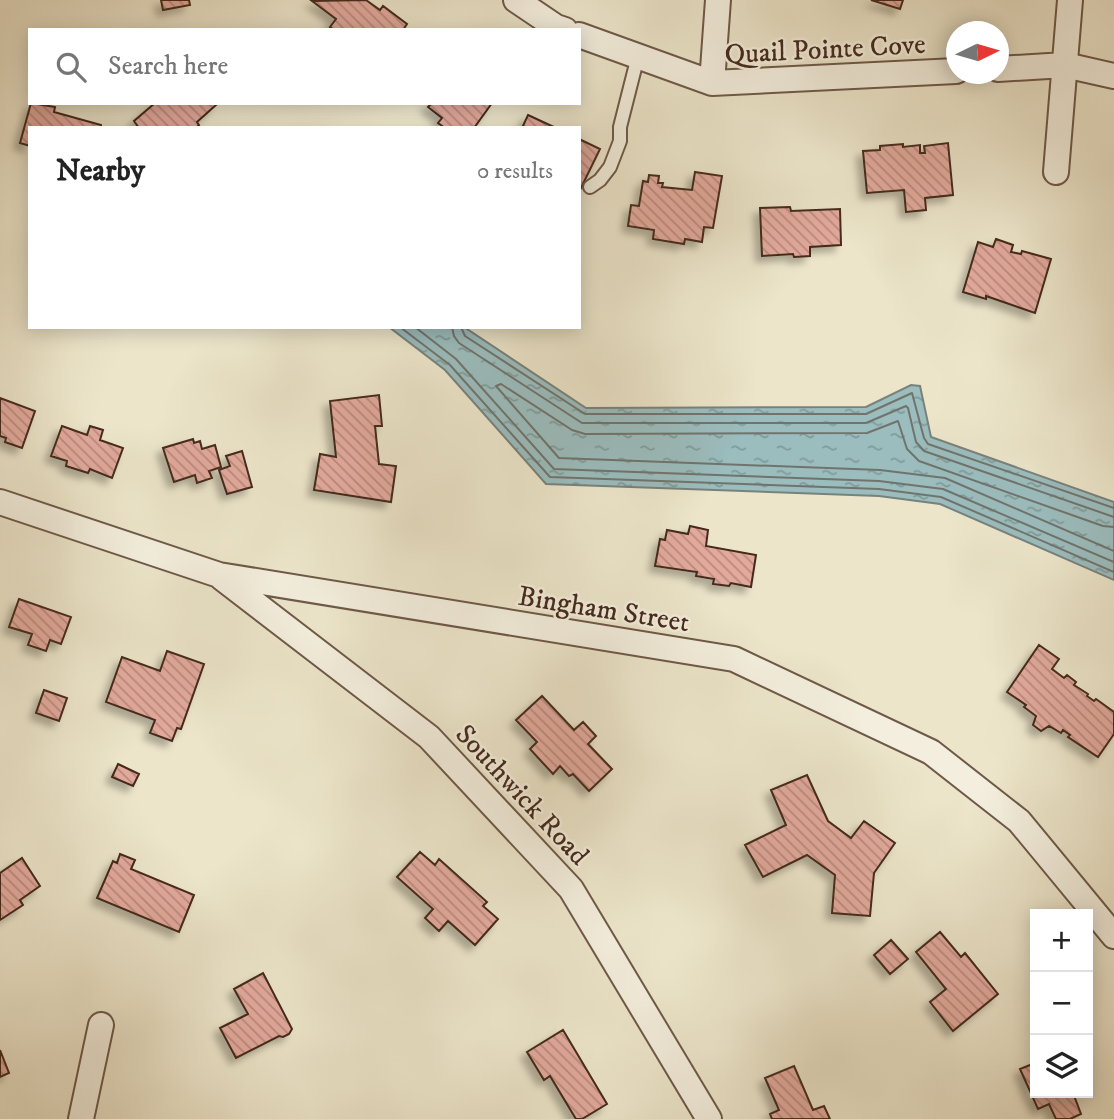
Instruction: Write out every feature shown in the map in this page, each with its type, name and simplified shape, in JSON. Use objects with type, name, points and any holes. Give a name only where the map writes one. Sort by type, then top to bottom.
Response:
[{"type":"street","points":[[516,0],[559,28]]},
{"type":"street","points":[[712,83],[718,0]]},
{"type":"street","points":[[1056,172],[1070,0]]},
{"type":"street","name":"Quail Pointe Cove","points":[[581,36],[712,83],[946,72]]},
{"type":"street","points":[[1009,68],[1065,65],[1114,76]]},
{"type":"street","name":"Bingham Street","points":[[0,502],[219,575],[734,659],[931,752],[1019,821],[1114,936]]},
{"type":"street","name":"Southwick Road","points":[[219,575],[429,737],[571,889],[709,1119]]},
{"type":"street","points":[[81,1119],[101,1025]]},
{"type":"lane","points":[[590,187],[600,180],[610,167],[617,150],[638,56]]},
{"type":"water","points":[[392,329],[467,329],[586,408],[866,407],[911,385],[920,386],[931,437],[1114,502],[1114,580],[940,504],[879,496],[546,484],[445,370]]},
{"type":"building","points":[[161,0],[189,0],[190,5],[163,10]]},
{"type":"building","points":[[366,0],[380,10],[383,6],[407,24],[404,28],[331,28],[336,19],[312,1]]},
{"type":"building","points":[[871,0],[903,0],[900,9]]},
{"type":"building","points":[[30,105],[55,107],[54,112],[101,125],[28,126],[28,145],[20,143]]},
{"type":"building","points":[[153,105],[216,105],[197,122],[198,126],[138,126],[134,121]]},
{"type":"building","points":[[491,105],[475,126],[442,126],[438,123],[442,118],[428,107]]},
{"type":"building","points":[[528,115],[552,126],[523,126]]},
{"type":"building","points":[[581,140],[600,149],[581,188]]},
{"type":"building","points":[[948,143],[953,195],[925,198],[926,210],[906,212],[904,190],[867,193],[863,151],[903,144],[903,147],[920,145],[920,153],[925,153],[924,146]]},
{"type":"building","points":[[695,172],[722,176],[713,228],[704,227],[702,242],[685,239],[684,244],[653,239],[654,230],[628,226],[631,205],[639,206],[643,181],[648,182],[649,175],[659,176],[658,183],[663,183],[662,187],[692,190]]},
{"type":"building","points":[[790,207],[791,211],[840,209],[841,245],[810,247],[810,256],[762,256],[760,208]]},
{"type":"building","points":[[996,239],[1013,245],[1011,252],[1021,254],[1022,251],[1051,259],[1035,313],[986,296],[986,299],[963,292],[978,242],[993,247]]},
{"type":"building","points":[[379,395],[382,426],[375,426],[379,464],[396,466],[391,502],[314,490],[320,454],[336,457],[330,401]]},
{"type":"building","points":[[0,398],[35,411],[22,448],[5,442],[6,438],[0,436]]},
{"type":"building","points":[[62,426],[87,435],[90,426],[103,430],[100,440],[123,448],[112,478],[90,469],[88,473],[66,466],[67,461],[51,456]]},
{"type":"building","points":[[193,439],[194,443],[200,441],[202,449],[215,445],[221,467],[209,471],[212,478],[197,483],[195,475],[174,482],[163,448]]},
{"type":"building","points":[[242,451],[252,487],[227,494],[219,470],[230,466],[226,456]]},
{"type":"building","points":[[690,526],[708,530],[706,546],[756,555],[751,587],[731,583],[729,586],[713,584],[714,579],[696,576],[697,572],[655,566],[660,539],[665,540],[667,530],[688,534]]},
{"type":"building","points":[[19,599],[71,617],[61,644],[50,640],[46,651],[28,645],[32,634],[9,627]]},
{"type":"building","points":[[1039,645],[1059,659],[1052,669],[1064,678],[1067,675],[1076,682],[1074,685],[1088,694],[1087,696],[1114,712],[1114,734],[1098,757],[1068,737],[1070,735],[1063,730],[1061,733],[1049,726],[1041,731],[1033,725],[1036,716],[1007,692]]},
{"type":"building","points":[[167,651],[204,664],[181,729],[177,728],[172,741],[150,733],[155,720],[106,702],[122,657],[160,671]]},
{"type":"building","points":[[44,690],[67,698],[59,721],[36,713]]},
{"type":"building","points":[[542,696],[574,730],[583,722],[596,736],[588,744],[612,769],[589,791],[573,774],[569,776],[560,766],[553,774],[530,749],[537,742],[516,720]]},
{"type":"building","points":[[118,764],[139,774],[133,786],[112,777]]},
{"type":"building","points":[[807,775],[828,821],[851,838],[864,821],[895,843],[874,873],[870,916],[832,913],[835,875],[807,855],[763,877],[745,845],[786,825],[771,790]]},
{"type":"building","points":[[420,852],[435,865],[439,859],[487,902],[483,906],[498,919],[475,945],[448,921],[439,931],[425,918],[433,909],[397,877]]},
{"type":"building","points":[[120,854],[135,860],[131,869],[194,895],[179,932],[97,898],[113,861],[117,863]]},
{"type":"building","points":[[22,858],[40,886],[20,900],[23,905],[0,920],[0,873]]},
{"type":"building","points":[[940,932],[961,957],[965,953],[998,994],[953,1031],[930,1002],[946,989],[916,952]]},
{"type":"building","points":[[891,940],[908,959],[890,974],[874,955]]},
{"type":"building","points":[[263,973],[292,1029],[289,1034],[279,1036],[236,1058],[220,1028],[248,1014],[234,989]]},
{"type":"building","points":[[563,1030],[607,1104],[582,1119],[576,1119],[550,1076],[544,1080],[527,1052]]},
{"type":"building","points":[[0,1050],[9,1073],[0,1077]]},
{"type":"building","points":[[1030,1065],[1030,1091],[1020,1069]]},
{"type":"building","points":[[794,1066],[813,1110],[824,1106],[830,1119],[772,1119],[770,1114],[779,1110],[765,1078]]},
{"type":"building","points":[[1033,1098],[1075,1098],[1081,1114],[1070,1119],[1056,1119],[1049,1104],[1038,1109]]}]
